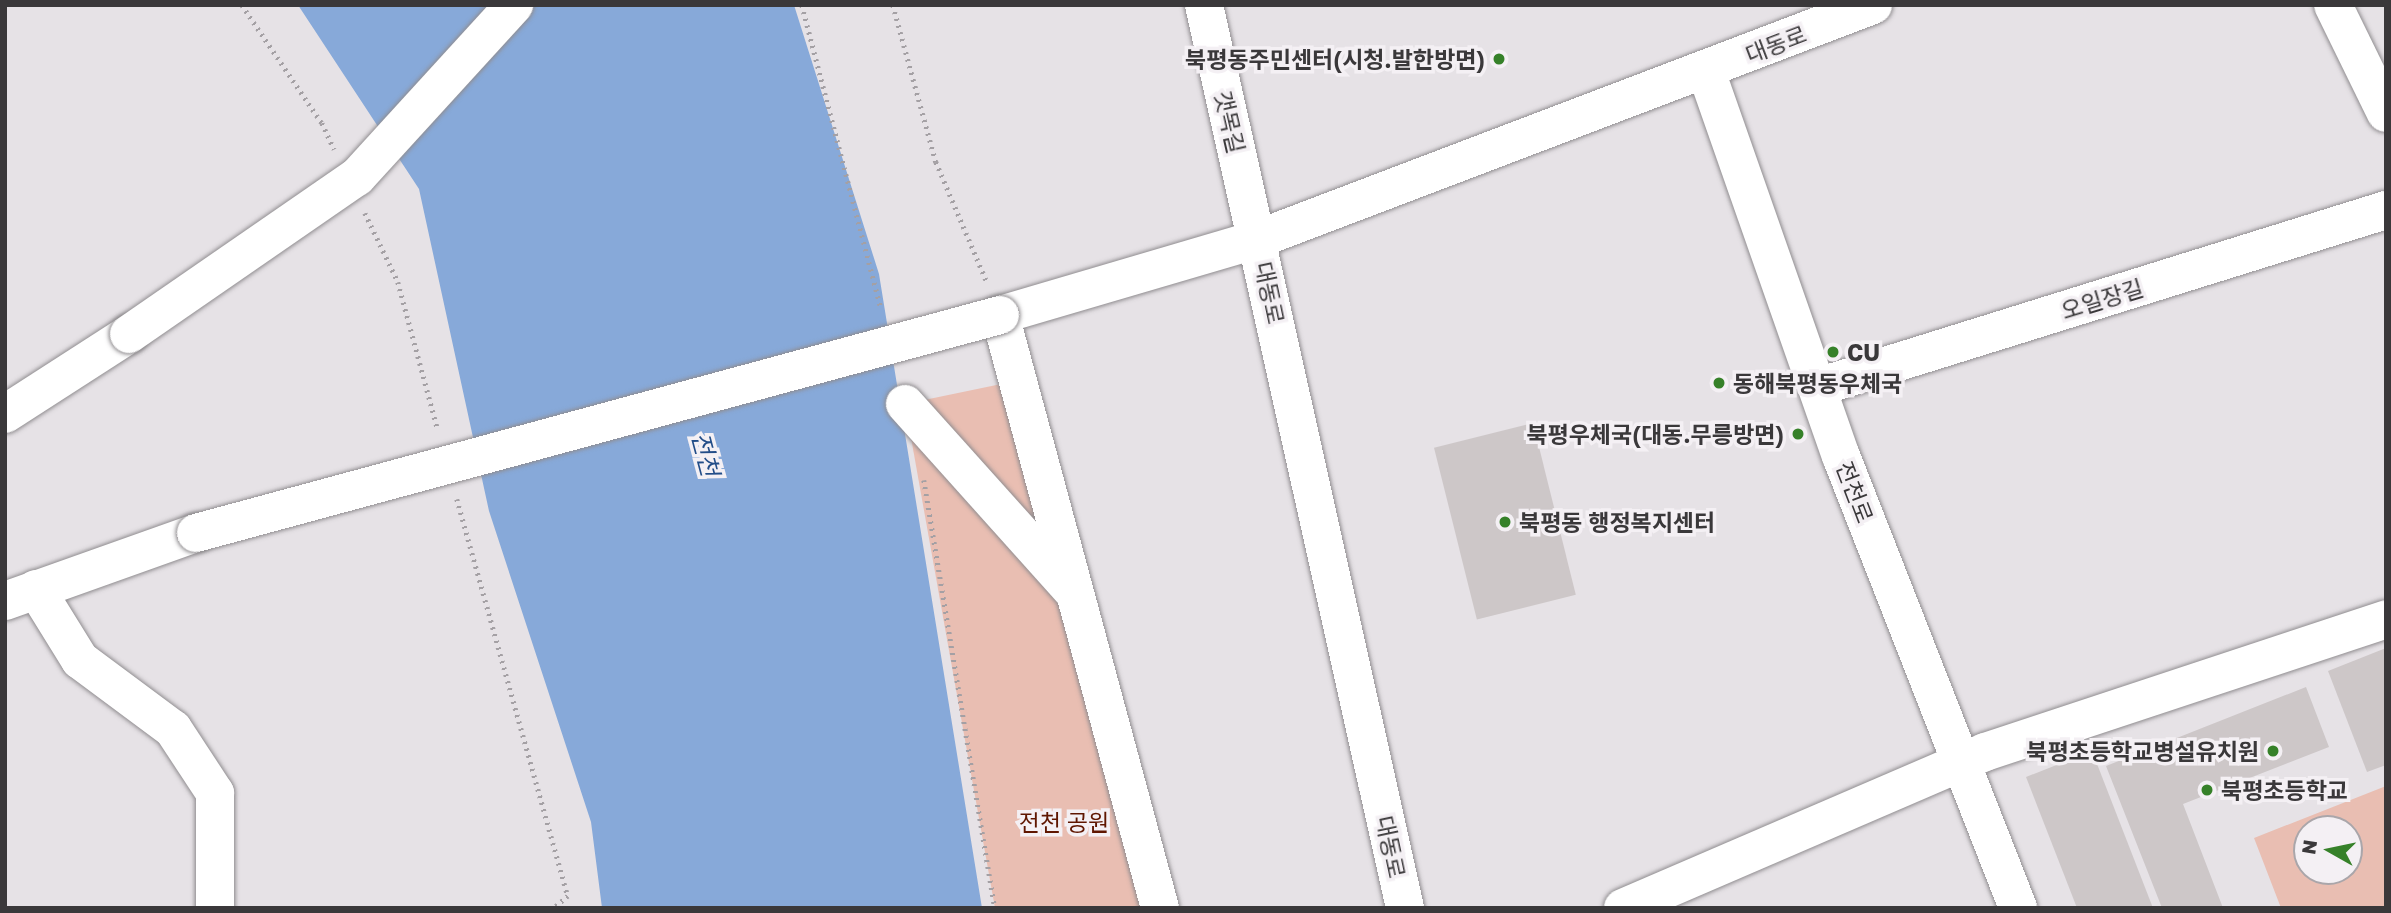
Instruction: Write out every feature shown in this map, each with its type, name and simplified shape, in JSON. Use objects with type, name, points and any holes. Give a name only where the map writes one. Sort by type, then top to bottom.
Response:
[{"type":"street","points":[[5,414],[130,334],[357,177],[514,5]]},
{"type":"street","name":"갯목길","points":[[1204,5],[1258,239]]},
{"type":"street","points":[[2333,5],[2386,113]]},
{"type":"street","name":"대동로","points":[[1405,908],[1258,239],[1706,71],[1867,7]]},
{"type":"street","name":"전천로","points":[[1706,71],[1818,387],[2018,908]]},
{"type":"street","name":"오일장길","points":[[1818,387],[2386,210]]},
{"type":"street","points":[[215,908],[215,793],[173,729],[79,660],[20,595],[197,533],[1000,315],[1258,239]]},
{"type":"street","points":[[1000,315],[1160,908]]},
{"type":"street","points":[[905,404],[1075,593]]},
{"type":"street","points":[[1623,908],[1961,761],[2386,619]]},
{"type":"path","points":[[893,5],[936,162],[1000,315]]},
{"type":"green space","name":"전천 공원","points":[[1020,380],[1175,908],[995,908],[905,404]]},
{"type":"green space","points":[[2386,786],[2386,908],[2281,908],[2254,838],[2293,823],[2293,885],[2363,885],[2363,815],[2312,815]]},
{"type":"water","name":"전천","points":[[298,5],[794,5],[879,274],[982,908],[602,908],[591,822],[489,511],[419,189]]},
{"type":"building","name":"북평동 행정복지센터","points":[[1533,423],[1576,595],[1477,619],[1434,448]]},
{"type":"building","points":[[2386,648],[2386,765],[2367,772],[2328,671]]},
{"type":"building","points":[[2306,687],[2329,747],[2183,804],[2223,908],[2162,908],[2106,766]]},
{"type":"building","points":[[2092,751],[2153,908],[2077,908],[2026,777]]},
{"type":"place","name":"북평동주민센터(시청.발한방면)","points":[[1499,59]]},
{"type":"place","name":"CU","points":[[1833,352]]},
{"type":"place","name":"동해북평동우체국","points":[[1719,383]]},
{"type":"place","name":"북평우체국(대동.무릉방면)","points":[[1798,434]]},
{"type":"place","name":"북평동 행정복지센터","points":[[1505,522]]},
{"type":"place","name":"북평초등학교병설유치원","points":[[2273,751]]},
{"type":"place","name":"북평초등학교","points":[[2207,790]]}]
